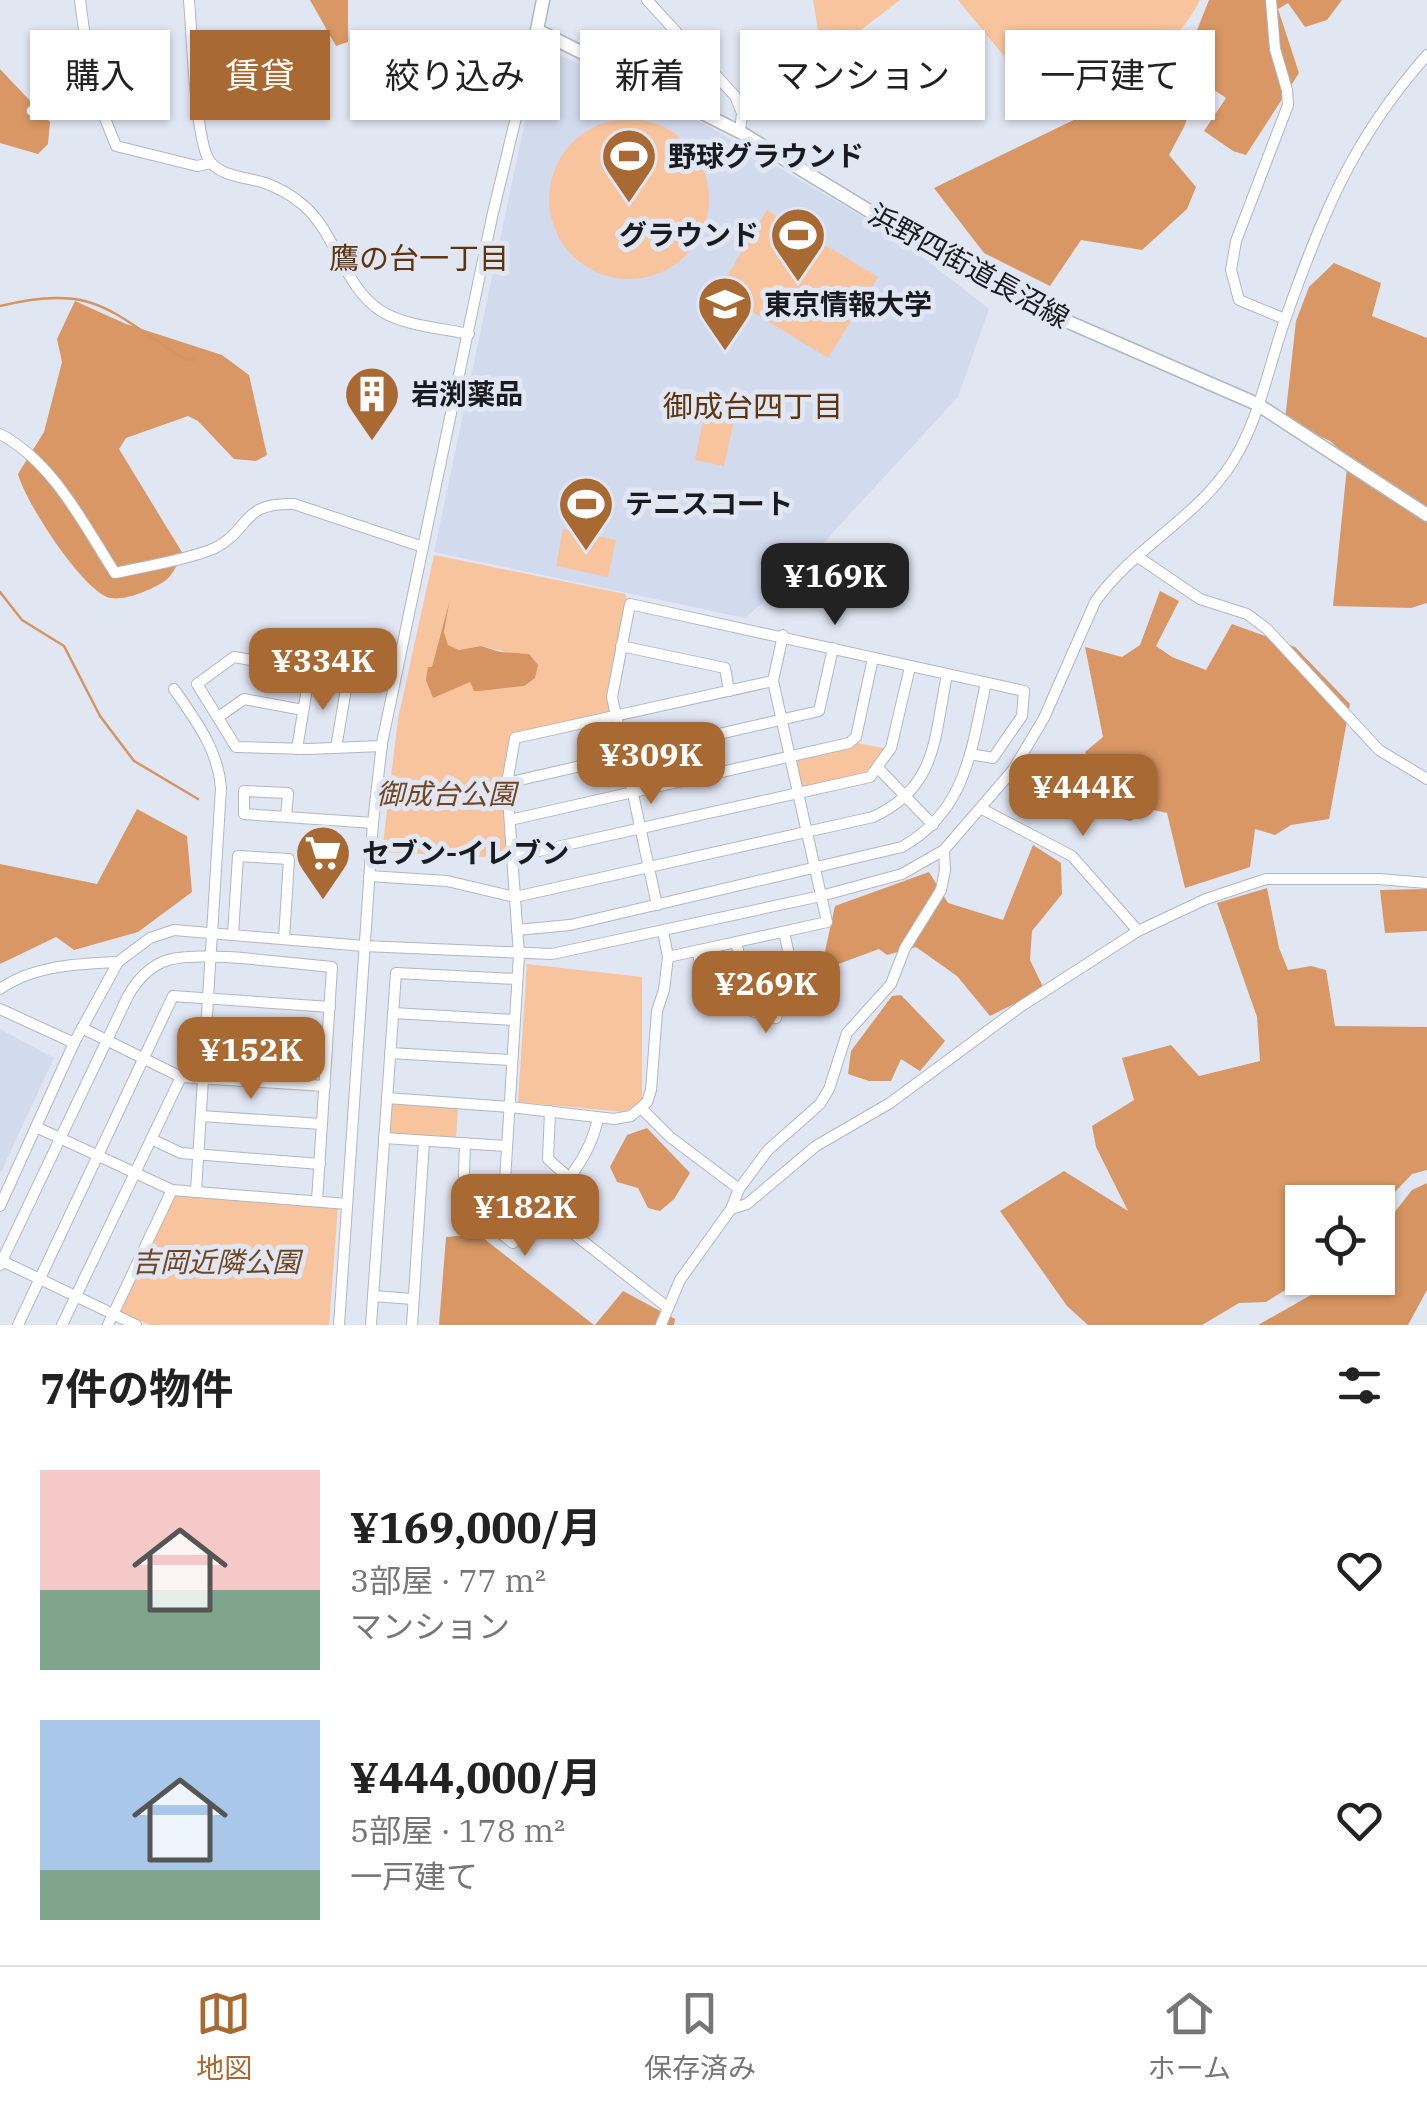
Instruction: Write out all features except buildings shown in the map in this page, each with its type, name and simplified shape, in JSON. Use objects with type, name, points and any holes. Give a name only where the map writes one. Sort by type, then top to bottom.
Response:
[{"type":"main road","points":[[537,30],[543,0]]},
{"type":"main road","name":"浜野四街道長沼線","points":[[560,42],[740,132],[1020,300],[1257,404],[1427,515]]},
{"type":"street","points":[[80,0],[84,30]]},
{"type":"street","points":[[189,0],[201,137],[210,163],[229,174],[274,186],[302,203],[321,224],[363,295],[379,310],[397,319],[470,334]]},
{"type":"street","points":[[647,0],[735,96],[742,114],[740,132]]},
{"type":"street","points":[[1270,0],[1275,49],[1288,105],[1252,193],[1231,270],[1239,300],[1285,319]]},
{"type":"street","points":[[0,1206],[74,1043],[118,962],[150,938],[174,930],[519,955],[586,949],[902,874],[944,850],[982,809],[1027,750],[1095,602],[1108,583],[1200,502],[1242,448],[1285,319],[1353,154],[1377,116],[1427,55]]},
{"type":"street","points":[[104,120],[116,146],[197,166],[210,163]]},
{"type":"street","points":[[339,1325],[369,876],[382,746],[515,120]]},
{"type":"street","points":[[0,434],[24,447],[46,471],[114,573],[216,548],[252,511],[278,503],[294,504],[424,547]]},
{"type":"street","points":[[1138,558],[1200,600],[1247,614],[1266,629],[1379,750],[1427,780]]},
{"type":"street","points":[[657,906],[612,697],[630,604],[1024,691],[1022,716],[993,758],[970,754]]},
{"type":"street","points":[[668,957],[828,922],[773,681],[782,636]]},
{"type":"street","points":[[621,646],[724,668],[729,691]]},
{"type":"street","points":[[508,784],[782,722],[819,710],[834,648]]},
{"type":"street","points":[[382,746],[236,746],[197,684],[234,657],[394,684]]},
{"type":"street","points":[[510,820],[853,741],[873,658]]},
{"type":"street","points":[[512,857],[862,780],[879,769],[891,748],[910,667]]},
{"type":"street","points":[[296,749],[310,670]]},
{"type":"street","points":[[369,876],[447,881],[515,897],[873,817],[906,798],[918,786],[928,763],[947,675]]},
{"type":"street","points":[[336,748],[348,677]]},
{"type":"street","points":[[668,1306],[504,1180],[519,955],[508,784],[515,738],[773,681]]},
{"type":"street","points":[[517,930],[570,925],[902,847],[934,825],[952,802],[970,754],[986,683]]},
{"type":"street","points":[[174,690],[210,744],[220,770],[196,1192]]},
{"type":"street","points":[[220,716],[244,699],[303,710]]},
{"type":"street","points":[[879,769],[934,825]]},
{"type":"street","points":[[286,817],[288,792],[244,791],[244,814],[373,824]]},
{"type":"street","points":[[982,809],[1025,828],[1072,856],[1138,931]]},
{"type":"street","points":[[661,1325],[680,1280],[731,1208],[739,1189],[768,1150],[820,1104],[829,1089],[847,1032],[891,984],[905,948],[941,890],[944,850]]},
{"type":"street","points":[[233,934],[238,856],[290,859],[284,939]]},
{"type":"street","points":[[731,1208],[748,1204],[816,1146],[890,1104],[1020,1007],[1138,931],[1206,900],[1266,880],[1379,879],[1427,883]]},
{"type":"street","points":[[387,1098],[510,1106],[598,1118],[624,1118],[642,1109],[651,1090],[657,1011],[668,957],[663,931]]},
{"type":"street","points":[[697,951],[710,998],[776,1018],[791,964],[784,932]]},
{"type":"street","points":[[736,942],[742,967],[787,981]]},
{"type":"street","points":[[136,1325],[110,1320],[76,1296],[1,1262],[128,996],[142,975],[167,960],[212,958],[332,968],[317,1201]]},
{"type":"street","points":[[0,989],[72,962],[118,962]]},
{"type":"street","points":[[371,1325],[396,973],[517,980]]},
{"type":"street","points":[[18,1325],[173,996],[330,1007]]},
{"type":"street","points":[[0,1010],[74,1043]]},
{"type":"street","points":[[393,1013],[514,1020]]},
{"type":"street","points":[[82,1028],[181,1077],[325,1086]]},
{"type":"street","points":[[206,1038],[327,1047]]},
{"type":"street","points":[[390,1053],[512,1060]]},
{"type":"street","points":[[62,1325],[181,1077]]},
{"type":"street","points":[[642,1109],[670,1137],[739,1189]]},
{"type":"street","points":[[550,1111],[548,1159],[568,1177]]},
{"type":"street","points":[[201,1116],[322,1124]]},
{"type":"street","points":[[465,1144],[462,1200],[514,1243],[590,1148],[598,1118]]},
{"type":"street","points":[[36,1127],[172,1190],[348,1204]]},
{"type":"street","points":[[384,1138],[506,1146]]},
{"type":"street","points":[[151,1139],[181,1153],[320,1164]]},
{"type":"street","points":[[412,1325],[424,1141]]},
{"type":"street","points":[[110,1320],[172,1190]]},
{"type":"street","points":[[373,1296],[414,1299]]},
{"type":"shaded area","points":[[310,0],[348,0],[348,42],[336,46]]},
{"type":"shaded area","points":[[1209,0],[1342,0],[1327,20],[1305,27],[1288,3],[1278,9],[1299,73],[1246,155],[1204,131],[1215,120],[1226,98],[1215,91],[1215,30],[1197,30]]},
{"type":"shaded area","name":"東京情報大学","points":[[560,55],[580,64],[580,120],[698,120],[897,237],[989,309],[958,397],[789,580],[745,618],[434,552],[525,120],[560,120]]},
{"type":"shaded area","points":[[0,69],[30,101],[30,120],[50,122],[48,144],[38,154],[0,143]]},
{"type":"shaded area","points":[[1074,120],[1187,120],[1169,155],[1196,187],[1187,209],[1142,250],[1081,240],[1050,286],[984,253],[934,188]]},
{"type":"shaded area","points":[[1334,263],[1381,283],[1372,316],[1427,338],[1427,603],[1411,608],[1333,606],[1348,457],[1330,441],[1285,420],[1296,321],[1309,287]]},
{"type":"shaded area","points":[[75,301],[126,324],[222,355],[249,375],[267,455],[256,461],[234,459],[198,421],[188,416],[126,438],[119,449],[183,554],[166,580],[129,597],[107,597],[82,577],[42,522],[18,474],[44,432],[62,362],[57,339]]},
{"type":"shaded area","points":[[1160,591],[1179,601],[1156,646],[1172,657],[1206,670],[1232,624],[1295,647],[1350,704],[1329,819],[1291,825],[1275,835],[1255,829],[1250,867],[1185,888],[1167,813],[1154,810],[1130,821],[1122,819],[1085,752],[1103,737],[1085,647],[1122,657],[1140,645]]},
{"type":"shaded area","points":[[450,599],[444,632],[448,645],[459,650],[481,646],[529,654],[538,665],[535,678],[524,686],[480,691],[474,691],[470,682],[433,698],[426,680],[428,667],[432,667]]},
{"type":"shaded area","points":[[137,809],[187,836],[192,892],[138,932],[74,950],[56,937],[0,964],[0,864],[97,884]]},
{"type":"shaded area","points":[[1033,845],[1061,863],[1062,894],[1032,931],[1030,960],[1044,989],[990,1016],[957,976],[916,947],[887,955],[879,949],[833,966],[825,951],[835,906],[929,872],[948,903],[1003,920]]},
{"type":"shaded area","points":[[1267,888],[1279,948],[1288,970],[1311,966],[1326,970],[1335,1026],[1427,1027],[1427,1170],[1412,1174],[1395,1192],[1395,1185],[1285,1185],[1285,1290],[1266,1302],[1239,1303],[1202,1325],[1088,1325],[1067,1306],[1000,1211],[1064,1171],[1128,1211],[1096,1147],[1092,1126],[1134,1100],[1122,1058],[1171,1045],[1199,1076],[1260,1061],[1257,1017],[1217,903]]},
{"type":"shaded area","points":[[1427,889],[1427,931],[1385,933],[1380,890]]},
{"type":"shaded area","points":[[901,995],[945,1041],[920,1071],[901,1059],[891,1081],[869,1081],[848,1074],[851,1051],[892,996]]},
{"type":"shaded area","points":[[0,1029],[54,1058],[1,1172],[0,1172]]},
{"type":"shaded area","points":[[647,1128],[690,1173],[674,1199],[660,1211],[648,1208],[638,1188],[617,1182],[610,1167],[627,1135]]},
{"type":"shaded area","points":[[1427,1183],[1427,1290],[1408,1325],[1258,1325],[1311,1295],[1395,1295],[1395,1212],[1412,1190]]},
{"type":"shaded area","points":[[478,1234],[594,1325],[439,1325],[446,1237]]},
{"type":"shaded area","points":[[623,1291],[675,1319],[674,1325],[595,1325]]},
{"type":"green space","points":[[813,0],[900,0],[861,30],[818,30]]},
{"type":"green space","points":[[958,0],[1200,0],[1179,30],[1005,30],[1005,57]]},
{"type":"green space","name":"野球グラウンド","points":[[613,121],[645,121],[673,133],[695,155],[707,183],[707,215],[695,243],[673,265],[645,277],[613,277],[585,265],[563,243],[551,215],[551,183],[563,155],[585,133]]},
{"type":"green space","name":"グラウンド","points":[[767,210],[878,277],[828,358],[718,291]]},
{"type":"green space","points":[[705,410],[735,416],[724,466],[695,460]]},
{"type":"green space","name":"テニスコート","points":[[563,529],[616,540],[608,577],[556,566]]},
{"type":"green space","name":"御成台公園","points":[[434,555],[625,594],[628,601],[607,714],[513,735],[508,858],[382,852],[398,719]],"holes":[[[450,599],[444,632],[448,645],[459,650],[481,646],[509,653],[524,686],[480,691],[470,682],[432,668]]]},
{"type":"green space","points":[[857,743],[888,749],[870,774],[806,790],[802,787],[798,757]]},
{"type":"green space","points":[[527,964],[642,977],[642,1102],[624,1112],[518,1102]]},
{"type":"green space","points":[[393,1102],[458,1106],[456,1139],[392,1136],[388,1130]]},
{"type":"green space","name":"吉岡近隣公園","points":[[178,1195],[338,1207],[329,1325],[150,1325],[118,1312],[171,1198]]},
{"type":"waterway","points":[[0,306],[32,300],[81,300],[119,316],[185,359],[194,360]]},
{"type":"waterway","points":[[0,592],[22,620],[64,646],[100,716],[134,761],[198,799]]},
{"type":"place","name":"野球グラウンド","points":[[629,205]]},
{"type":"place","name":"グラウンド","points":[[798,284]]},
{"type":"place","name":"東京情報大学","points":[[725,353]]},
{"type":"place","name":"岩渕薬品","points":[[372,443]]},
{"type":"place","name":"テニスコート","points":[[586,553]]},
{"type":"place","name":"セブン-イレブン","points":[[323,902]]},
{"type":"district","name":"鷹の台一丁目","points":[[419,259]]},
{"type":"district","name":"御成台四丁目","points":[[753,407]]}]
